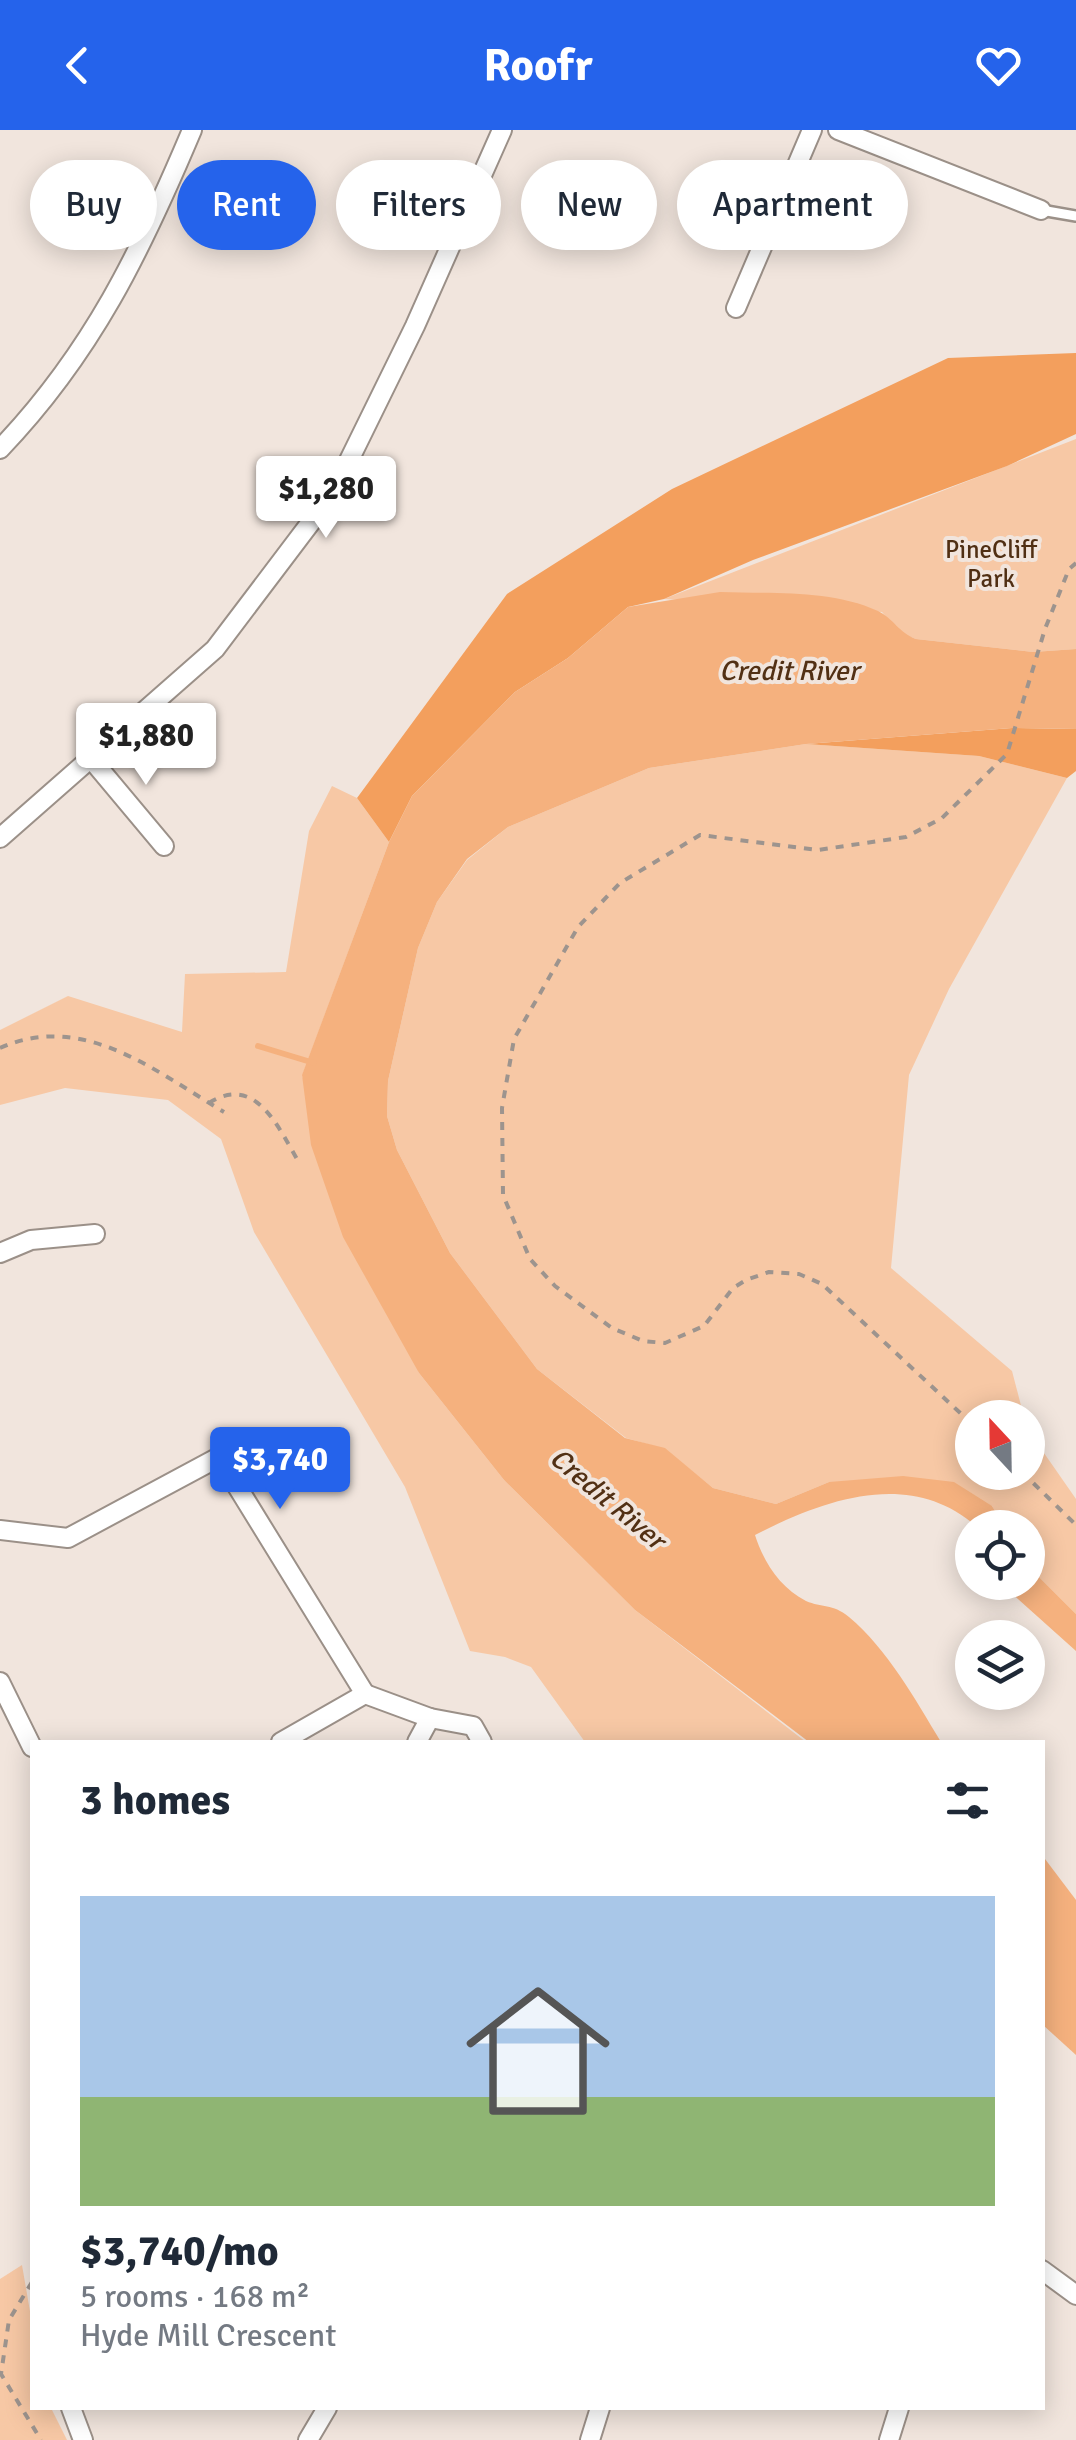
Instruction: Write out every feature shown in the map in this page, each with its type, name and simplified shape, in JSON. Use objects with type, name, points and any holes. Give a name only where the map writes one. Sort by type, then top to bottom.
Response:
[{"type":"street","points":[[0,449],[48,399],[99,326],[146,241],[192,130]]},
{"type":"street","points":[[0,838],[215,649],[332,493],[416,326],[502,130]]},
{"type":"street","points":[[736,308],[812,130]]},
{"type":"street","points":[[838,130],[1042,210]]},
{"type":"street","points":[[92,760],[164,846]]},
{"type":"street","points":[[0,1253],[30,1240],[95,1234]]},
{"type":"street","points":[[0,1530],[68,1538],[218,1457],[365,1694],[430,1718],[474,1726],[481,1740]]},
{"type":"street","points":[[0,1682],[30,1743]]},
{"type":"street","points":[[284,1740],[365,1694]]},
{"type":"street","points":[[419,1740],[430,1718]]},
{"type":"street","points":[[1045,2272],[1076,2295]]},
{"type":"street","points":[[72,2410],[83,2440]]},
{"type":"street","points":[[308,2440],[326,2410]]},
{"type":"street","points":[[590,2440],[599,2410]]},
{"type":"street","points":[[889,2440],[899,2410]]},
{"type":"lane","points":[[1042,210],[1076,216]]},
{"type":"path","points":[[955,1408],[822,1284],[799,1274],[769,1272],[732,1288],[704,1326],[686,1338],[643,1341],[612,1328],[555,1286],[530,1259],[514,1230],[503,1195],[502,1108],[514,1039],[529,1010],[578,926],[620,883],[700,835],[818,850],[906,836],[942,818],[1007,754],[1045,629],[1068,569],[1076,563]]},
{"type":"path","points":[[0,1048],[26,1036],[91,1038],[224,1112]]},
{"type":"path","points":[[209,1103],[236,1093],[252,1097],[264,1106],[297,1159]]},
{"type":"path","points":[[1040,1490],[1076,1525]]},
{"type":"path","points":[[30,2285],[9,2320],[0,2374],[41,2440]]},
{"type":"green space","name":"PineCliff Park","points":[[1076,439],[1076,649],[1033,652],[916,639],[900,633],[882,612],[664,599]]},
{"type":"green space","points":[[806,744],[979,756],[1067,778],[949,989],[909,1075],[891,1268],[1012,1371],[1020,1400],[955,1400],[955,1490],[1045,1490],[1045,1454],[1076,1499],[1076,1614],[1045,1583],[1045,1510],[994,1510],[992,1506],[829,1482],[776,1504],[713,1488],[665,1449],[626,1438],[537,1369],[450,1253],[397,1150],[387,1116],[388,1081],[418,948],[437,902],[467,860],[508,827],[649,768]]},
{"type":"green space","points":[[332,786],[357,798],[389,842],[302,1076],[419,1373],[504,1480],[635,1610],[803,1740],[584,1740],[531,1667],[505,1657],[470,1651],[405,1487],[254,1232],[221,1139],[168,1100],[65,1088],[0,1105],[0,1030],[68,996],[182,1032],[185,974],[286,972],[309,831]]},
{"type":"green space","points":[[22,2265],[30,2311],[30,2410],[52,2410],[67,2440],[0,2440],[0,2279]]},
{"type":"shaded area","points":[[1076,353],[1076,434],[1007,466],[753,560],[664,599],[628,607],[568,658],[515,692],[412,796],[389,842],[357,798],[507,594],[672,489],[948,358]]},
{"type":"shaded area","points":[[1012,728],[1076,729],[1076,771],[1067,778],[979,756],[806,744]]},
{"type":"water","name":"Credit River","points":[[720,592],[840,599],[878,611],[916,639],[1033,652],[1076,649],[1076,729],[1012,728],[806,744],[649,768],[508,827],[467,859],[437,902],[418,948],[388,1081],[387,1116],[397,1150],[450,1253],[537,1369],[625,1438],[665,1448],[713,1488],[776,1504],[829,1482],[903,1476],[954,1482],[955,1490],[967,1490],[992,1506],[994,1510],[955,1512],[924,1498],[868,1495],[810,1510],[755,1535],[768,1564],[788,1589],[806,1601],[843,1613],[876,1644],[940,1740],[806,1740],[635,1610],[504,1480],[419,1373],[343,1237],[311,1145],[302,1075],[389,842],[412,796],[515,692],[568,658],[628,607]]},
{"type":"water","points":[[1045,1583],[1076,1614],[1076,1651],[1045,1620],[1019,1600],[1045,1600]]},
{"type":"water","points":[[1045,1859],[1076,1900],[1076,2055],[1045,2027]]},
{"type":"waterway","points":[[258,1046],[314,1063]]}]
